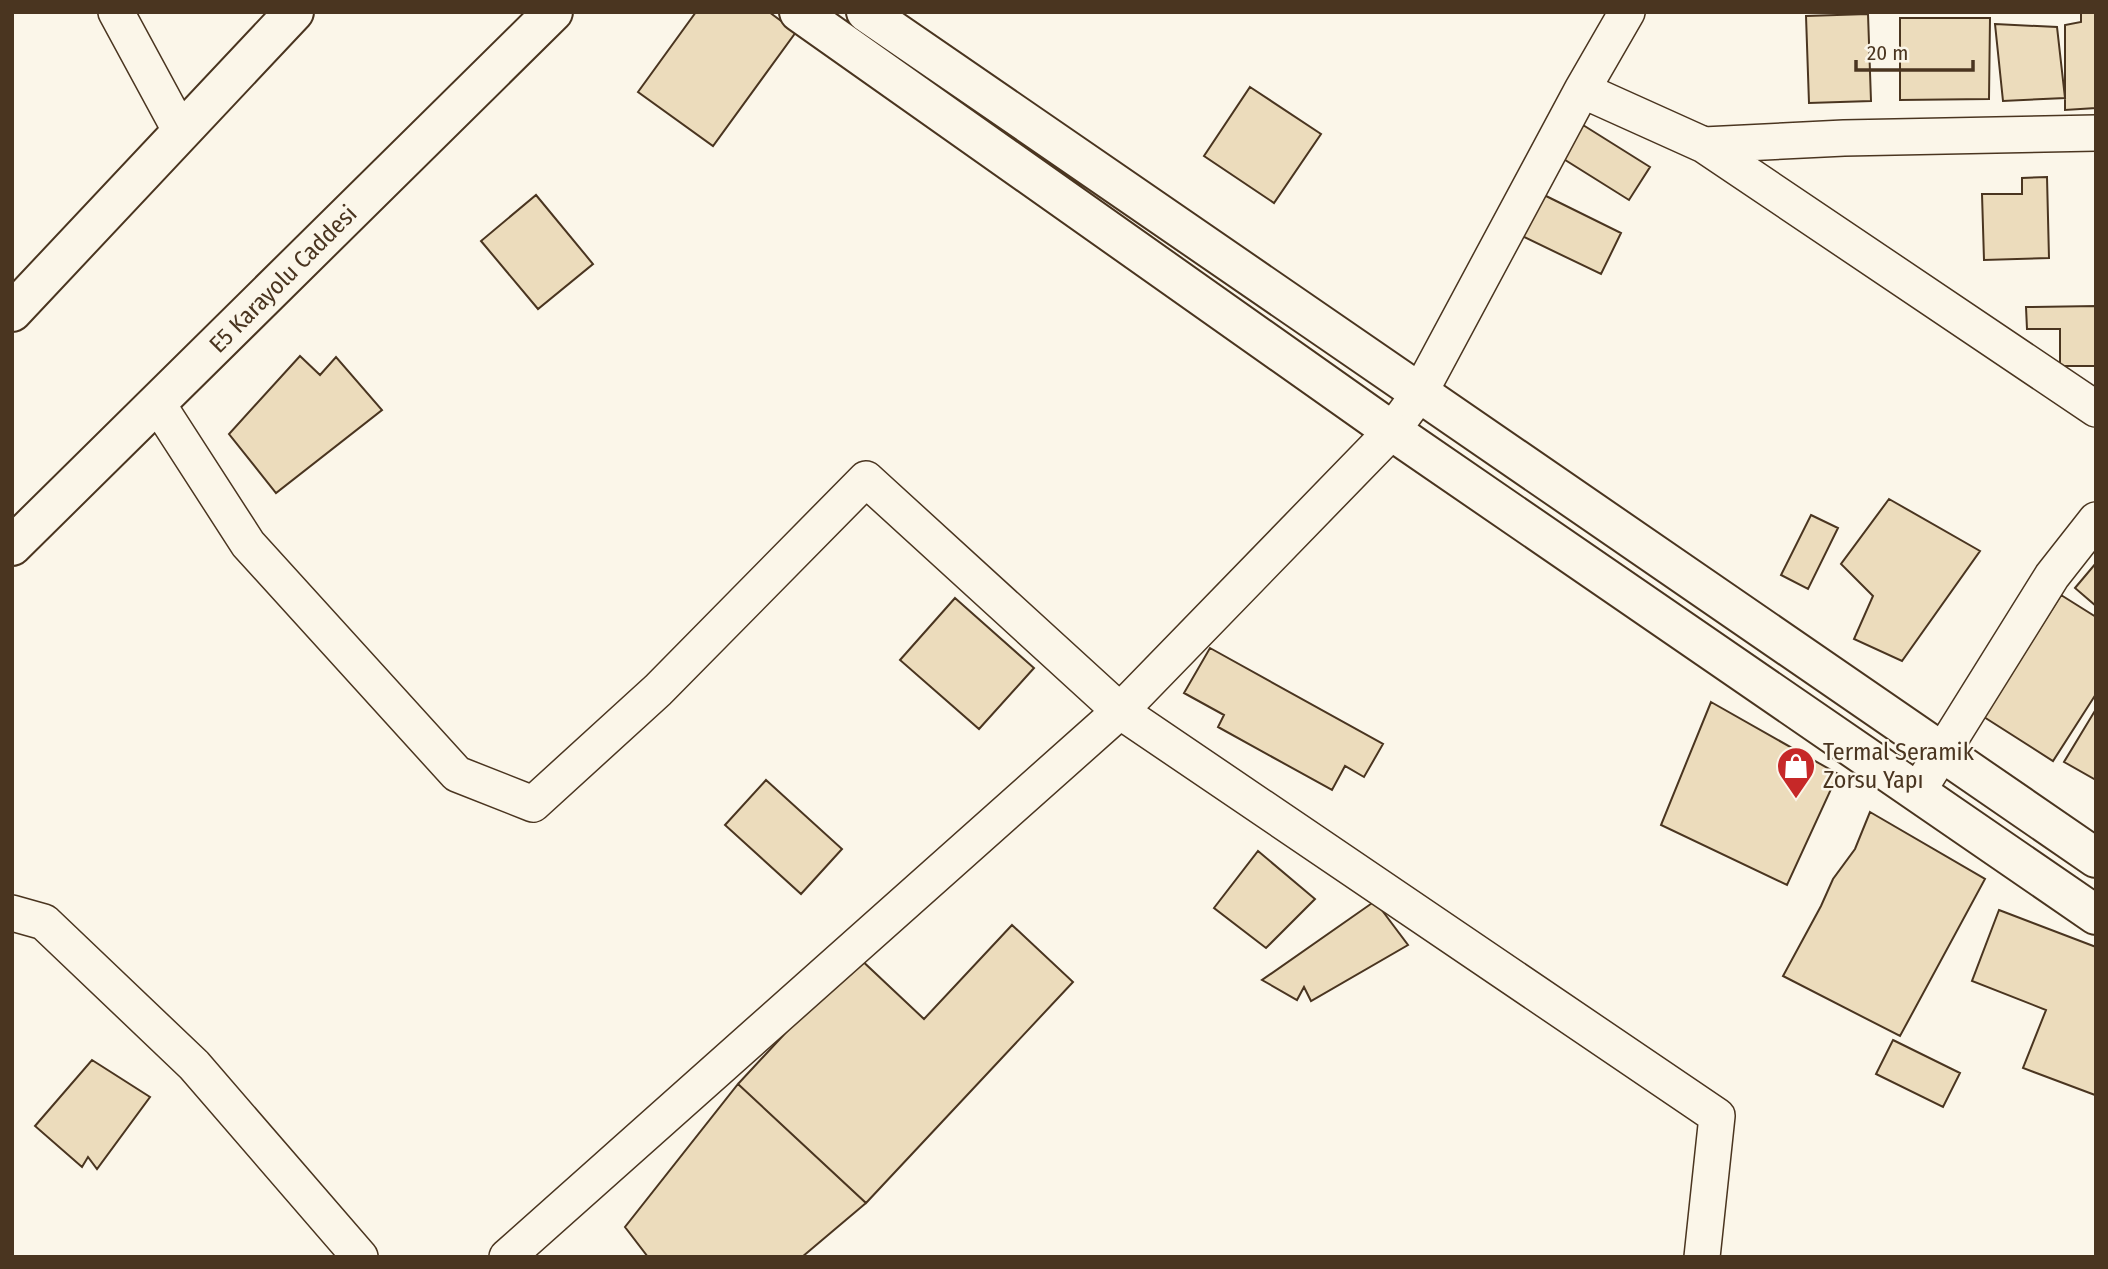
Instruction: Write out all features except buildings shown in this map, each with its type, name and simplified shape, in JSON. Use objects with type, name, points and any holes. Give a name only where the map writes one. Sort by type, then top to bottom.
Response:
[{"type":"main road","points":[[15,303],[294,12]]},
{"type":"main road","name":"E5 Karayolu Caddesi","points":[[12,546],[553,12]]},
{"type":"main road","points":[[799,12],[1392,431],[2096,915]]},
{"type":"main road","points":[[866,12],[2096,858]]},
{"type":"street","points":[[116,12],[181,132]]},
{"type":"street","points":[[507,1257],[1120,711],[1392,431],[1419,394],[1582,90],[1627,12]]},
{"type":"street","points":[[1582,90],[1704,145],[2096,409]]},
{"type":"street","points":[[1704,145],[1844,138],[2096,133]]},
{"type":"street","points":[[157,403],[248,544],[457,774],[533,804],[658,690],[866,479],[1120,711],[1717,1116],[1702,1257]]},
{"type":"street","points":[[1918,791],[2052,576],[2096,520]]},
{"type":"street","points":[[12,913],[44,922],[194,1065],[360,1257]]},
{"type":"place","name":"Termal Seramik Zorsu Yapı","points":[[1796,800]]}]
